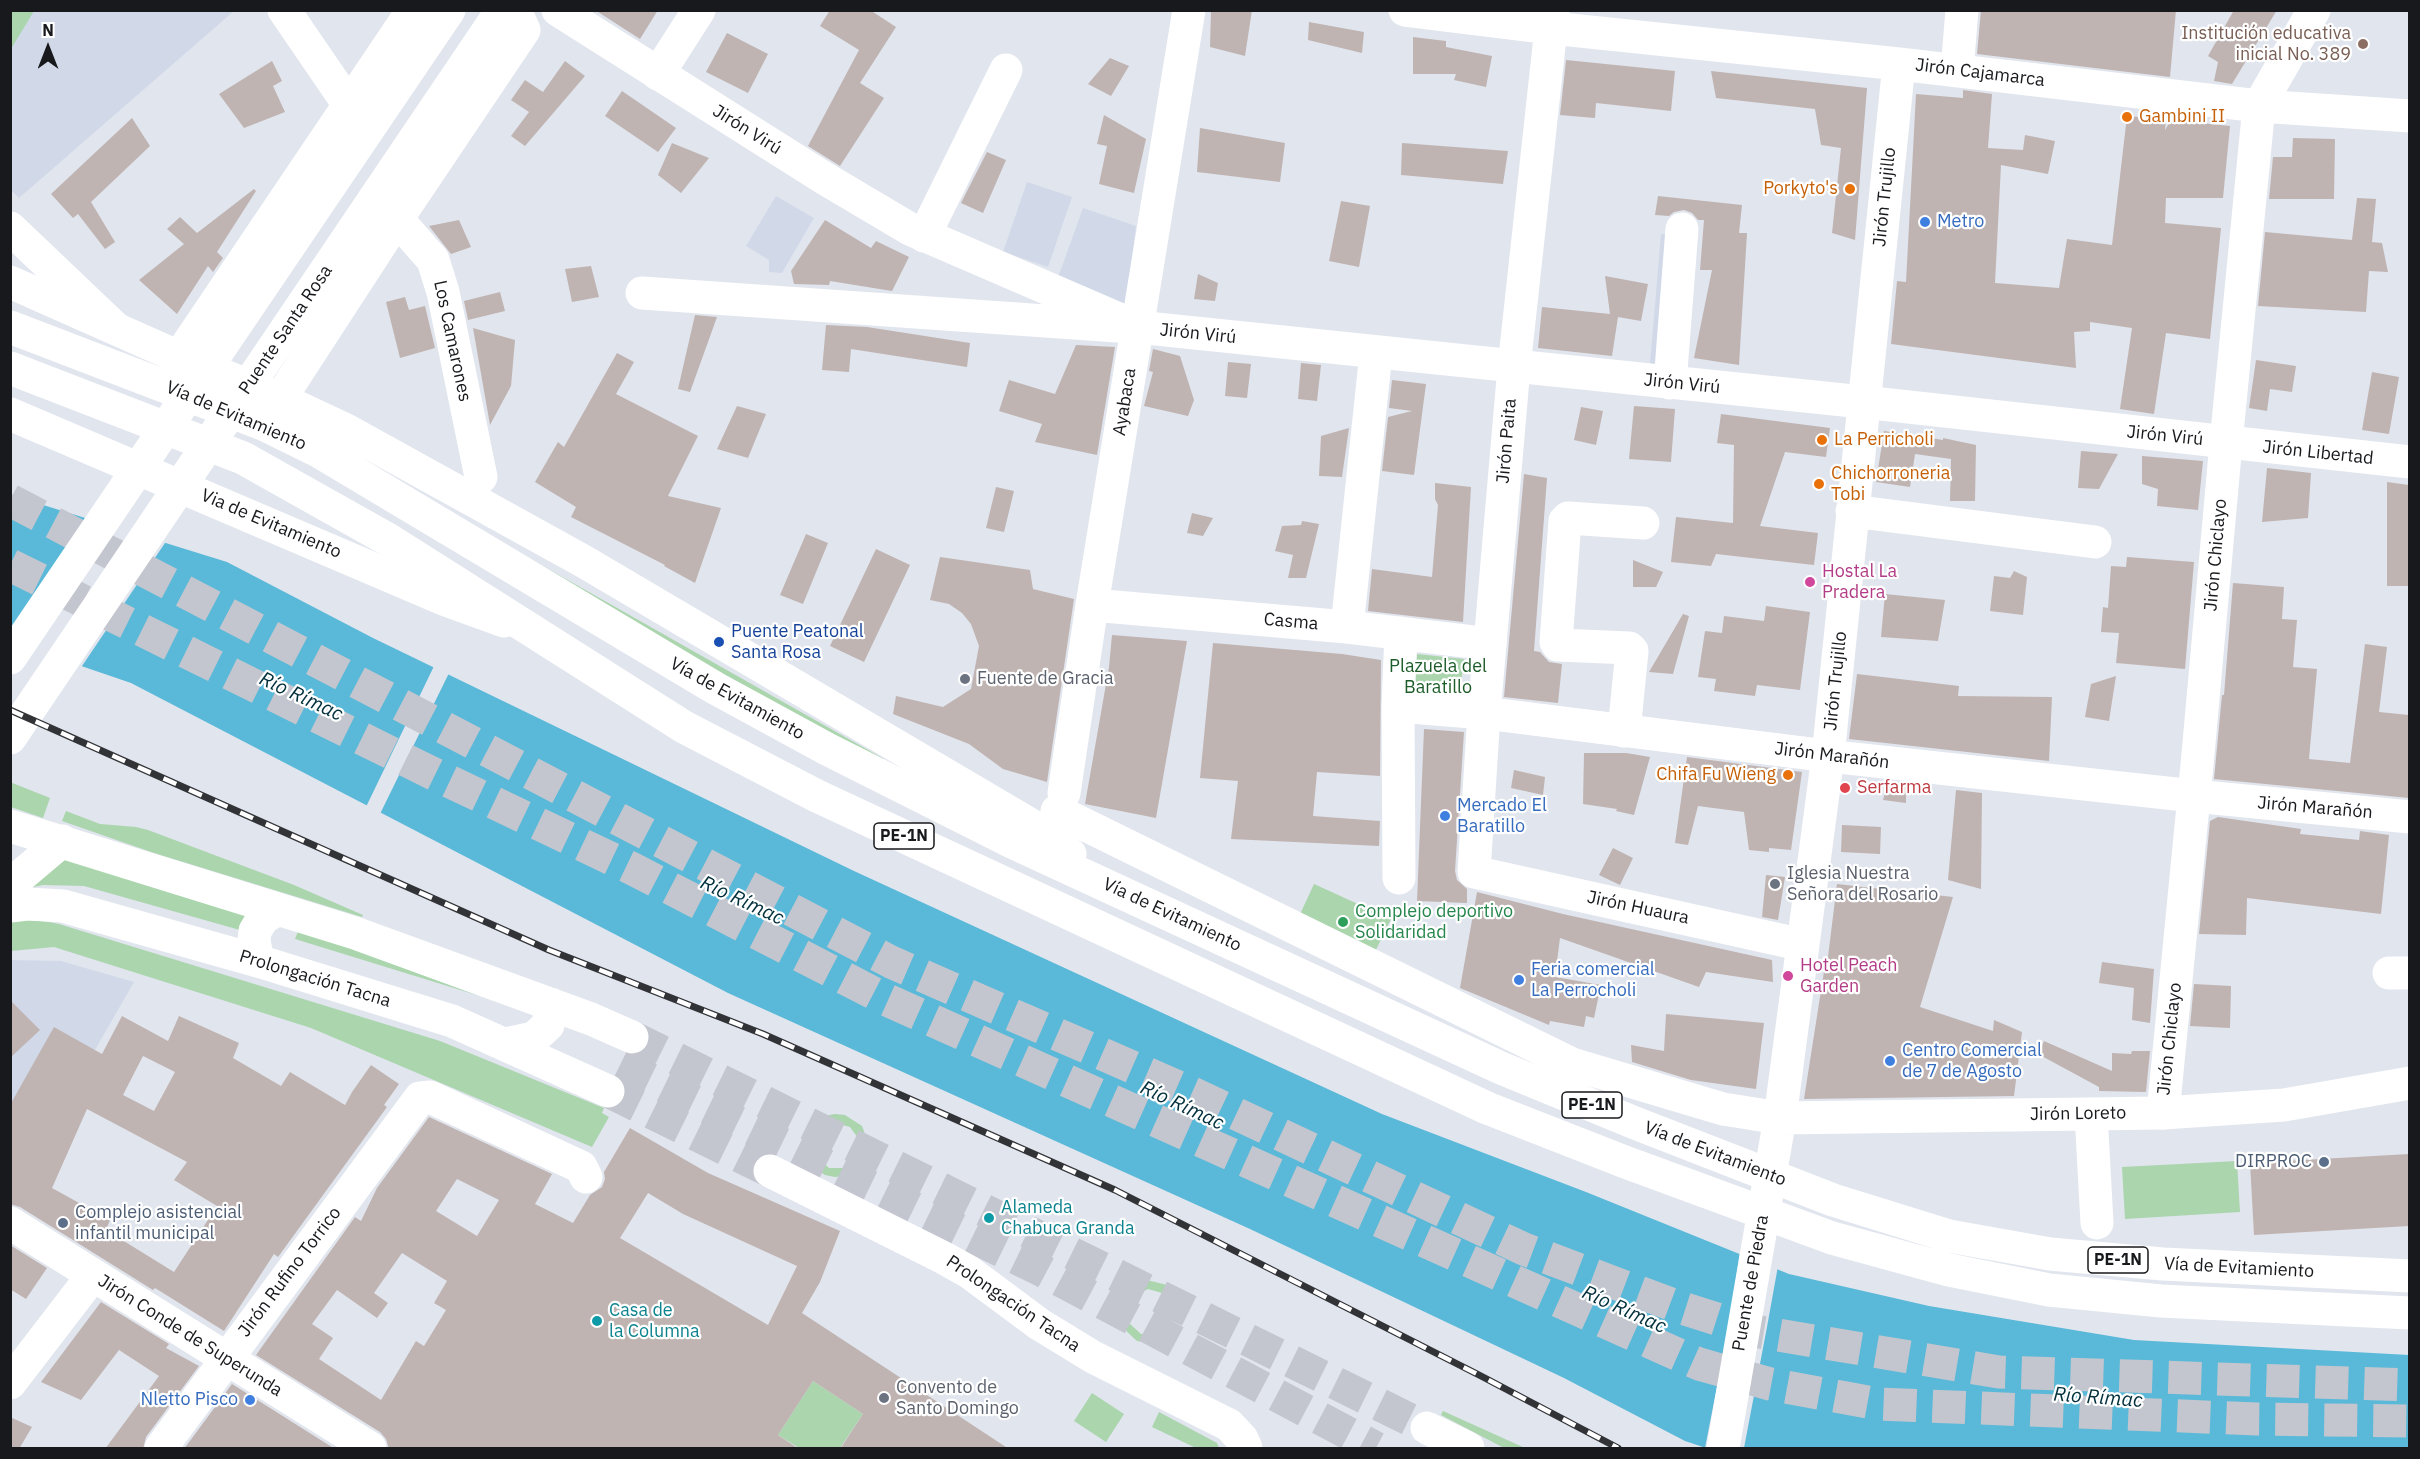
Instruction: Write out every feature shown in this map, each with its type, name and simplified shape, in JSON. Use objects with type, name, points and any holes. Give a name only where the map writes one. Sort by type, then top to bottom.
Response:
[{"type":"main road","points":[[284,10],[349,105]]},
{"type":"main road","points":[[178,357],[413,10]]},
{"type":"main road","points":[[10,658],[449,10]]},
{"type":"main road","name":"Puente Santa Rosa","points":[[10,738],[502,10]]},
{"type":"main road","points":[[280,399],[524,30],[515,10]]},
{"type":"main road","name":"Jirón Virú","points":[[558,10],[824,178],[924,236],[1137,327]]},
{"type":"main road","points":[[658,74],[699,10]]},
{"type":"main road","name":"Ayabaca","points":[[1061,802],[1190,10]]},
{"type":"main road","name":"Jirón Cajamarca","points":[[1405,10],[1552,19],[1899,64],[2259,106],[2409,116]]},
{"type":"main road","points":[[1957,70],[1962,10]]},
{"type":"main road","name":"Jirón Chiclayo","points":[[2163,1113],[2259,106],[2314,10]]},
{"type":"main road","name":"Jirón Paita","points":[[1474,872],[1484,713],[1514,367],[1552,19]]},
{"type":"main road","name":"Jirón Trujillo","points":[[1778,1128],[1828,756],[1899,64]]},
{"type":"main road","points":[[924,236],[1006,70]]},
{"type":"main road","name":"Los Camarones","points":[[397,219],[433,260],[443,292],[481,477]]},
{"type":"main road","points":[[10,228],[115,328]]},
{"type":"main road","points":[[1670,383],[1682,229]]},
{"type":"main road","points":[[10,282],[346,430],[583,561],[1036,828],[1117,889]]},
{"type":"main road","name":"Jirón Virú","points":[[642,293],[1137,327],[1863,402],[2226,443]]},
{"type":"main road","name":"Vía de Evitamiento","points":[[10,327],[263,424],[320,452],[715,688],[827,749],[1012,842],[1501,1068],[1833,1200],[1949,1236],[2050,1254],[2163,1264],[2409,1276]]},
{"type":"main road","points":[[1347,627],[1376,353]]},
{"type":"main road","name":"Vía de Evitamiento","points":[[10,368],[243,458],[388,540],[684,727],[817,796],[1486,1108],[1821,1234],[1949,1270],[2049,1290],[2162,1301],[2409,1313]]},
{"type":"main road","name":"Via de Evitamiento","points":[[10,414],[446,600],[534,631]]},
{"type":"main road","name":"Jirón Libertad","points":[[2226,443],[2409,462]]},
{"type":"main road","points":[[1852,511],[2095,542]]},
{"type":"main road","points":[[1624,731],[1632,651],[1629,648],[1558,645],[1556,642],[1565,520],[1568,518],[1643,523]]},
{"type":"main road","name":"Casma","points":[[1092,605],[1347,627],[1490,644]]},
{"type":"main road","points":[[1399,878],[1398,706],[1401,633]]},
{"type":"main road","name":"Jirón Marañón","points":[[1398,706],[1484,713],[1828,756],[2409,817]]},
{"type":"main road","name":"Jirón Loreto","points":[[1061,802],[1572,1064],[1723,1109],[1778,1128],[2091,1114],[2163,1113],[2284,1105],[2409,1083]]},
{"type":"main road","points":[[10,826],[355,933],[591,1019],[632,1037]]},
{"type":"main road","points":[[10,885],[62,841]]},
{"type":"main road","name":"Jirón Huaura","points":[[1474,872],[1803,945]]},
{"type":"main road","name":"Prolongación Tacna","points":[[10,906],[27,904],[63,906],[258,961],[452,1021],[608,1091]]},
{"type":"main road","points":[[258,961],[254,941],[255,931],[263,918],[278,909]]},
{"type":"main road","points":[[506,1044],[534,1038],[549,1025],[551,1004]]},
{"type":"main road","name":"Jirón Rufino Torrico","points":[[161,1449],[420,1098],[430,1096],[581,1167],[586,1177]]},
{"type":"main road","points":[[2091,1114],[2097,1223]]},
{"type":"main road","name":"Puente de Piedra","points":[[1723,1449],[1778,1128]]},
{"type":"main road","name":"Prolongación Tacna","points":[[770,1171],[969,1272],[1039,1324],[1093,1357],[1230,1425],[1242,1439],[1246,1449]]},
{"type":"main road","name":"Jirón Conde de Superunda","points":[[10,1222],[370,1449]]},
{"type":"main road","points":[[10,1383],[93,1275]]},
{"type":"main road","points":[[1426,1428],[1468,1449]]},
{"type":"shaded area","points":[[10,11],[234,11],[19,198],[10,189]]},
{"type":"shaded area","points":[[1027,182],[1072,197],[1048,267],[1003,252]]},
{"type":"shaded area","points":[[776,196],[814,218],[782,273],[769,272],[769,260],[746,246]]},
{"type":"shaded area","points":[[1083,208],[1136,226],[1126,307],[1056,283]]},
{"type":"shaded area","points":[[1661,234],[1690,237],[1680,367],[1650,364]]},
{"type":"shaded area","points":[[11,960],[61,961],[134,982],[11,1196]]},
{"type":"green space","points":[[11,10],[34,11],[11,49],[10,48]]},
{"type":"green space","points":[[428,501],[884,759],[879,768]]},
{"type":"green space","name":"Plazuela del Baratillo","points":[[1417,654],[1464,659],[1459,700],[1412,695]]},
{"type":"green space","points":[[10,782],[50,798],[43,818],[11,807]]},
{"type":"green space","points":[[66,811],[100,824],[148,830],[294,885],[363,915],[362,917],[154,853],[62,821]]},
{"type":"green space","points":[[66,854],[256,916],[247,932],[84,886],[43,885],[19,890]]},
{"type":"green space","name":"Complejo deportivo Solidaridad","points":[[1314,884],[1391,919],[1371,960],[1295,925]]},
{"type":"green space","points":[[33,919],[59,924],[440,1041],[604,1108],[602,1113],[609,1117],[592,1147],[311,1028],[54,947],[11,951],[10,922]]},
{"type":"green space","points":[[299,929],[480,996],[295,939]]},
{"type":"green space","points":[[845,1115],[862,1126],[869,1145],[867,1155],[859,1152],[858,1138],[850,1127],[836,1123],[821,1130],[815,1123],[824,1116]]},
{"type":"green space","points":[[807,1135],[816,1137],[814,1149],[817,1157],[829,1168],[844,1168],[856,1159],[863,1165],[846,1176],[825,1175],[809,1161],[806,1151]]},
{"type":"green space","points":[[2237,1161],[2240,1212],[2125,1219],[2122,1167]]},
{"type":"green space","points":[[1147,1280],[1167,1285],[1174,1292],[1181,1311],[1180,1322],[1172,1318],[1171,1304],[1162,1293],[1148,1289],[1134,1296],[1127,1290]]},
{"type":"green space","points":[[1120,1301],[1128,1303],[1129,1323],[1141,1334],[1157,1334],[1169,1325],[1175,1331],[1158,1342],[1137,1341],[1122,1327],[1118,1317]]},
{"type":"green space","points":[[813,1381],[863,1414],[840,1448],[799,1448],[778,1435]]},
{"type":"green space","points":[[1092,1393],[1124,1414],[1106,1442],[1074,1421]]},
{"type":"green space","points":[[1443,1411],[1525,1448],[1504,1448],[1441,1415]]},
{"type":"green space","points":[[1159,1412],[1217,1443],[1219,1448],[1196,1448],[1152,1427]]},
{"type":"water","name":"Río Rímac","points":[[11,495],[227,562],[373,638],[854,871],[1382,1114],[1586,1192],[1789,1274],[1929,1306],[2134,1340],[2409,1355],[2409,1448],[1706,1448],[1685,1441],[1564,1378],[1250,1229],[728,993],[131,683],[11,642]]},
{"type":"pier","points":[[90,516],[167,540],[80,669],[10,646]]},
{"type":"pier","points":[[435,664],[450,671],[379,816],[365,809]]},
{"type":"pier","points":[[1740,1251],[1778,1266],[1744,1448],[1705,1448],[1730,1320]]},
{"type":"building","points":[[595,10],[658,10],[640,39]]},
{"type":"building","points":[[830,10],[870,10],[896,27],[860,83],[884,98],[840,166],[808,146],[859,50],[820,26]]},
{"type":"building","points":[[1211,10],[1252,10],[1245,56],[1210,47]]},
{"type":"building","points":[[1981,10],[2176,10],[2170,77],[1977,54]]},
{"type":"building","points":[[2234,10],[2277,10],[2232,84],[2214,81],[2218,62],[2208,56]]},
{"type":"building","points":[[1309,22],[1364,32],[1362,53],[1308,40]]},
{"type":"building","points":[[727,33],[768,54],[748,93],[706,72]]},
{"type":"building","points":[[1413,37],[1446,41],[1446,47],[1492,56],[1486,87],[1454,80],[1456,74],[1413,74]]},
{"type":"building","points":[[1110,58],[1129,66],[1111,96],[1088,84]]},
{"type":"building","points":[[1566,60],[1675,71],[1671,111],[1596,103],[1595,118],[1560,115]]},
{"type":"building","points":[[272,61],[282,81],[273,86],[285,112],[244,128],[219,94]]},
{"type":"building","points":[[565,61],[585,76],[525,146],[511,136],[529,112],[511,100],[525,80],[543,92]]},
{"type":"building","points":[[1711,71],[1867,88],[1855,240],[1832,233],[1841,148],[1821,145],[1815,109],[1716,98]]},
{"type":"building","points":[[1963,90],[1992,94],[1988,148],[2023,150],[2025,135],[2055,141],[2048,174],[2001,165],[1995,283],[2059,288],[2067,239],[2112,245],[2127,116],[2166,119],[2165,130],[2171,120],[2230,126],[2223,198],[2166,198],[2165,223],[2221,228],[2210,339],[2166,333],[2154,414],[2120,409],[2132,328],[2090,322],[2090,331],[2074,332],[2076,368],[1891,344],[1897,281],[1906,282],[1916,94],[1963,98]]},
{"type":"building","points":[[622,91],[676,128],[658,152],[605,116]]},
{"type":"building","points":[[1104,115],[1146,139],[1134,193],[1099,184],[1107,146],[1097,144]]},
{"type":"building","points":[[132,118],[150,146],[91,202],[115,242],[105,249],[78,214],[73,218],[51,194]]},
{"type":"building","points":[[1200,128],[1285,143],[1280,182],[1197,172]]},
{"type":"building","points":[[2293,138],[2335,139],[2334,199],[2269,199],[2273,157],[2292,157]]},
{"type":"building","points":[[672,143],[709,158],[681,193],[658,175]]},
{"type":"building","points":[[1402,143],[1508,151],[1503,184],[1401,175]]},
{"type":"building","points":[[987,152],[1006,160],[983,213],[961,203]]},
{"type":"building","points":[[254,189],[256,191],[217,252],[223,258],[213,272],[208,266],[177,314],[139,280],[184,244],[167,229],[180,217],[197,233]]},
{"type":"building","points":[[1658,196],[1742,205],[1739,233],[1747,233],[1739,365],[1694,358],[1712,270],[1700,270],[1704,220],[1698,220],[1692,213],[1684,210],[1674,212],[1669,216],[1655,215]]},
{"type":"building","points":[[2357,198],[2376,199],[2372,242],[2382,243],[2388,272],[2369,271],[2366,312],[2258,306],[2265,232],[2352,240]]},
{"type":"building","points":[[1341,201],[1370,206],[1359,267],[1329,261]]},
{"type":"building","points":[[459,220],[471,247],[451,254],[429,226]]},
{"type":"building","points":[[825,220],[871,248],[876,241],[909,257],[892,291],[830,281],[829,285],[794,284],[791,271]]},
{"type":"building","points":[[591,266],[599,297],[572,302],[565,269]]},
{"type":"building","points":[[1198,274],[1218,283],[1215,301],[1194,299]]},
{"type":"building","points":[[1605,276],[1648,284],[1641,321],[1618,317],[1612,356],[1538,348],[1542,307],[1610,314]]},
{"type":"building","points":[[500,292],[505,311],[468,320],[464,301]]},
{"type":"building","points":[[405,297],[409,310],[425,306],[435,348],[400,358],[386,302]]},
{"type":"building","points":[[695,315],[717,317],[690,392],[678,389]]},
{"type":"building","points":[[826,325],[867,327],[970,343],[967,367],[851,349],[849,372],[822,370]]},
{"type":"building","points":[[473,328],[515,340],[511,386],[490,425]]},
{"type":"building","points":[[1076,345],[1115,347],[1097,455],[1035,442],[1042,424],[999,411],[1009,380],[1055,394]]},
{"type":"building","points":[[1153,349],[1180,356],[1194,400],[1188,416],[1144,406],[1153,372],[1149,371]]},
{"type":"building","points":[[617,353],[634,362],[616,394],[698,436],[668,496],[721,508],[695,583],[571,517],[576,507],[535,482],[558,442],[564,447]]},
{"type":"building","points":[[2256,360],[2296,366],[2292,392],[2270,389],[2267,411],[2249,408]]},
{"type":"building","points":[[1228,362],[1251,364],[1247,398],[1225,396]]},
{"type":"building","points":[[1301,363],[1321,365],[1317,401],[1298,399]]},
{"type":"building","points":[[2372,372],[2399,377],[2389,434],[2362,430]]},
{"type":"building","points":[[1392,380],[1426,384],[1414,475],[1382,471],[1388,417],[1412,411],[1389,408]]},
{"type":"building","points":[[737,406],[766,414],[748,458],[717,449]]},
{"type":"building","points":[[1634,406],[1675,409],[1671,462],[1629,459]]},
{"type":"building","points":[[1581,407],[1603,411],[1596,445],[1574,440]]},
{"type":"building","points":[[1721,414],[1830,428],[1826,457],[1785,452],[1760,526],[1818,533],[1814,565],[1716,554],[1711,566],[1671,562],[1676,517],[1733,523],[1734,445],[1717,443]]},
{"type":"building","points":[[1349,428],[1342,477],[1319,476],[1321,436]]},
{"type":"building","points":[[1884,431],[1943,440],[1943,438],[1976,445],[1975,501],[1950,501],[1951,459],[1915,454],[1910,487],[1876,482]]},
{"type":"building","points":[[2081,451],[2118,454],[2099,489],[2078,488]]},
{"type":"building","points":[[2142,456],[2203,461],[2198,510],[2157,506],[2158,489],[2142,484]]},
{"type":"building","points":[[2267,468],[2311,473],[2308,518],[2262,522]]},
{"type":"building","points":[[1524,474],[1547,478],[1534,651],[1540,652],[1549,662],[1562,664],[1558,703],[1504,697]]},
{"type":"building","points":[[2387,482],[2409,485],[2409,586],[2387,586]]},
{"type":"building","points":[[1435,483],[1471,487],[1463,622],[1368,611],[1372,569],[1432,577],[1438,505],[1435,499]]},
{"type":"building","points":[[996,487],[1014,491],[1004,532],[986,528]]},
{"type":"building","points":[[1192,513],[1213,518],[1203,536],[1187,533]]},
{"type":"building","points":[[1302,521],[1319,524],[1306,578],[1288,578],[1293,555],[1275,551],[1282,526],[1301,525]]},
{"type":"building","points":[[806,534],[828,543],[803,604],[780,595]]},
{"type":"building","points":[[876,549],[910,565],[864,662],[830,646]]},
{"type":"building","points":[[940,557],[1030,570],[1033,589],[1074,599],[1047,782],[1003,769],[969,744],[893,714],[896,696],[943,707],[971,689],[979,646],[971,624],[962,613],[949,604],[930,600]]},
{"type":"building","points":[[2127,557],[2194,562],[2185,669],[2116,663],[2119,633],[2101,632],[2103,607],[2108,608],[2111,566],[2126,567]]},
{"type":"building","points":[[1633,560],[1663,572],[1656,587],[1633,587]]},
{"type":"building","points":[[2014,571],[2027,577],[2023,615],[1990,611],[1994,576],[2010,578]]},
{"type":"building","points":[[2233,583],[2284,587],[2282,619],[2297,620],[2293,667],[2317,669],[2309,759],[2350,763],[2365,644],[2387,647],[2379,712],[2409,715],[2409,798],[2214,779],[2222,695],[2224,695]]},
{"type":"building","points":[[1885,594],[1945,600],[1938,641],[1881,637]]},
{"type":"building","points":[[1766,606],[1810,612],[1800,690],[1757,685],[1755,696],[1714,691],[1716,679],[1698,677],[1705,631],[1722,633],[1724,616],[1764,621]]},
{"type":"building","points":[[1683,614],[1689,616],[1673,674],[1649,672]]},
{"type":"building","points":[[1112,635],[1187,641],[1156,818],[1085,804],[1109,667]]},
{"type":"building","points":[[1213,643],[1342,654],[1381,660],[1380,776],[1317,772],[1313,816],[1380,821],[1379,846],[1231,839],[1238,781],[1200,778]]},
{"type":"building","points":[[1857,674],[1959,686],[1958,696],[2052,697],[2049,761],[1849,739]]},
{"type":"building","points":[[2116,676],[2109,721],[2085,717],[2091,684]]},
{"type":"building","name":"Mercado El Baratillo","points":[[1424,729],[1464,732],[1455,871],[1457,880],[1467,889],[1467,903],[1417,901]]},
{"type":"building","points":[[1584,753],[1626,753],[1650,757],[1634,815],[1616,811],[1617,809],[1583,804]]},
{"type":"building","points":[[1687,757],[1802,772],[1791,850],[1769,848],[1769,852],[1749,850],[1744,812],[1698,806],[1688,845],[1675,843]]},
{"type":"building","points":[[1514,770],[1545,777],[1543,795],[1511,788]]},
{"type":"building","points":[[1888,782],[1906,786],[1906,803],[1883,800]]},
{"type":"building","points":[[1956,790],[1982,793],[1981,889],[1948,880]]},
{"type":"building","points":[[2218,817],[2301,829],[2300,834],[2359,840],[2360,831],[2389,835],[2381,914],[2247,898],[2246,935],[2199,934],[2210,821]]},
{"type":"building","points":[[1842,825],[1881,827],[1880,854],[1841,852]]},
{"type":"building","points":[[1613,848],[1633,858],[1620,885],[1599,875]]},
{"type":"building","points":[[1766,875],[1785,877],[1778,920],[1762,917]]},
{"type":"building","points":[[1837,884],[1953,897],[1920,1007],[1993,1031],[1994,1020],[2022,1032],[2014,1096],[1804,1099],[1825,965],[1827,965]]},
{"type":"building","points":[[1477,892],[1563,914],[1772,960],[1773,982],[1706,972],[1699,987],[1560,938],[1555,977],[1601,985],[1594,1018],[1586,1016],[1584,1027],[1550,1021],[1549,1025],[1460,988]]},
{"type":"building","points":[[2102,962],[2154,969],[2150,1023],[2132,1020],[2134,988],[2099,983]]},
{"type":"building","points":[[2194,984],[2231,986],[2230,1028],[2190,1026]]},
{"type":"building","points":[[10,1000],[40,1030],[10,1058]]},
{"type":"building","points":[[1666,1014],[1764,1023],[1756,1089],[1691,1080],[1632,1062],[1631,1045],[1664,1051]]},
{"type":"building","points":[[122,1016],[168,1041],[179,1016],[239,1043],[233,1058],[281,1086],[290,1072],[345,1105],[371,1065],[399,1084],[384,1105],[387,1107],[278,1257],[274,1254],[224,1331],[155,1288],[153,1290],[20,1207],[10,1204],[10,1105],[54,1027],[102,1054]],"holes":[[[143,1056],[175,1072],[154,1111],[123,1095]],[[87,1109],[187,1162],[174,1180],[217,1206],[174,1272],[106,1230],[110,1220],[52,1188]]]},
{"type":"building","points":[[2044,1041],[2112,1071],[2112,1053],[2131,1054],[2132,1051],[2150,1051],[2146,1092],[2099,1091],[2099,1087],[2038,1054]]},
{"type":"building","points":[[429,1117],[552,1174],[535,1204],[573,1223],[590,1195],[602,1187],[605,1179],[604,1172],[630,1128],[708,1173],[840,1231],[820,1282],[802,1313],[1009,1449],[840,1449],[863,1414],[813,1381],[778,1435],[799,1449],[389,1449],[386,1439],[380,1432],[256,1355],[355,1217],[361,1221],[377,1188]],"holes":[[[457,1179],[499,1200],[477,1236],[436,1211]],[[648,1193],[683,1214],[797,1266],[768,1325],[620,1238]],[[402,1253],[447,1281],[434,1303],[446,1310],[424,1346],[416,1341],[381,1400],[319,1359],[333,1338],[312,1324],[337,1290],[377,1318],[388,1303],[374,1293]]]},
{"type":"building","points":[[2409,1154],[2409,1226],[2254,1235],[2250,1163]]},
{"type":"building","points":[[10,1245],[47,1268],[26,1299],[10,1289]]},
{"type":"building","points":[[101,1302],[169,1344],[166,1348],[199,1366],[146,1437],[143,1449],[105,1449],[159,1376],[119,1350],[81,1400],[41,1382]]},
{"type":"building","points":[[232,1384],[335,1449],[184,1449]]},
{"type":"building","points":[[10,1417],[32,1427],[19,1449],[10,1449]]},
{"type":"tunnel","points":[[10,500],[891,962],[1192,1093],[1524,1249],[1676,1306],[1754,1331],[1999,1372],[2410,1385]]},
{"type":"tunnel","points":[[10,565],[438,776],[633,869],[887,1000],[1699,1364],[1770,1384],[1878,1404],[2257,1419],[2410,1421]]},
{"type":"tunnel","points":[[632,1037],[1427,1428]]},
{"type":"tunnel","points":[[620,1065],[1039,1269],[1376,1448]]},
{"type":"tunnel","points":[[608,1091],[770,1171]]},
{"type":"railway","points":[[10,710],[549,950],[763,1034],[1115,1190],[1618,1448]]},
{"type":"place","name":"Institución educativa inicial No. 389","points":[[2363,44]]},
{"type":"place","name":"Gambini II","points":[[2127,117]]},
{"type":"place","name":"Porkyto's","points":[[1850,189]]},
{"type":"place","name":"Metro","points":[[1925,222]]},
{"type":"place","name":"La Perricholi","points":[[1822,440]]},
{"type":"place","name":"Chichorroneria Tobi","points":[[1819,484]]},
{"type":"place","name":"Hostal La Pradera","points":[[1810,582]]},
{"type":"place","name":"Puente Peatonal Santa Rosa","points":[[719,642]]},
{"type":"place","name":"Fuente de Gracia","points":[[965,679]]},
{"type":"place","name":"Chifa Fu Wieng","points":[[1788,775]]},
{"type":"place","name":"Serfarma","points":[[1845,788]]},
{"type":"place","name":"Mercado El Baratillo","points":[[1445,816]]},
{"type":"place","name":"Iglesia Nuestra Señora del Rosario","points":[[1775,884]]},
{"type":"place","name":"Complejo deportivo Solidaridad","points":[[1343,922]]},
{"type":"place","name":"Hotel Peach Garden","points":[[1788,976]]},
{"type":"place","name":"Feria comercial La Perrocholi","points":[[1519,980]]},
{"type":"place","name":"Centro Comercial de 7 de Agosto","points":[[1890,1061]]},
{"type":"place","name":"DIRPROC","points":[[2324,1162]]},
{"type":"place","name":"Alameda Chabuca Granda","points":[[989,1218]]},
{"type":"place","name":"Complejo asistencial infantil municipal","points":[[63,1223]]},
{"type":"place","name":"Casa de la Columna","points":[[597,1321]]},
{"type":"place","name":"Convento de Santo Domingo","points":[[884,1398]]},
{"type":"place","name":"Nletto Pisco","points":[[250,1400]]}]
